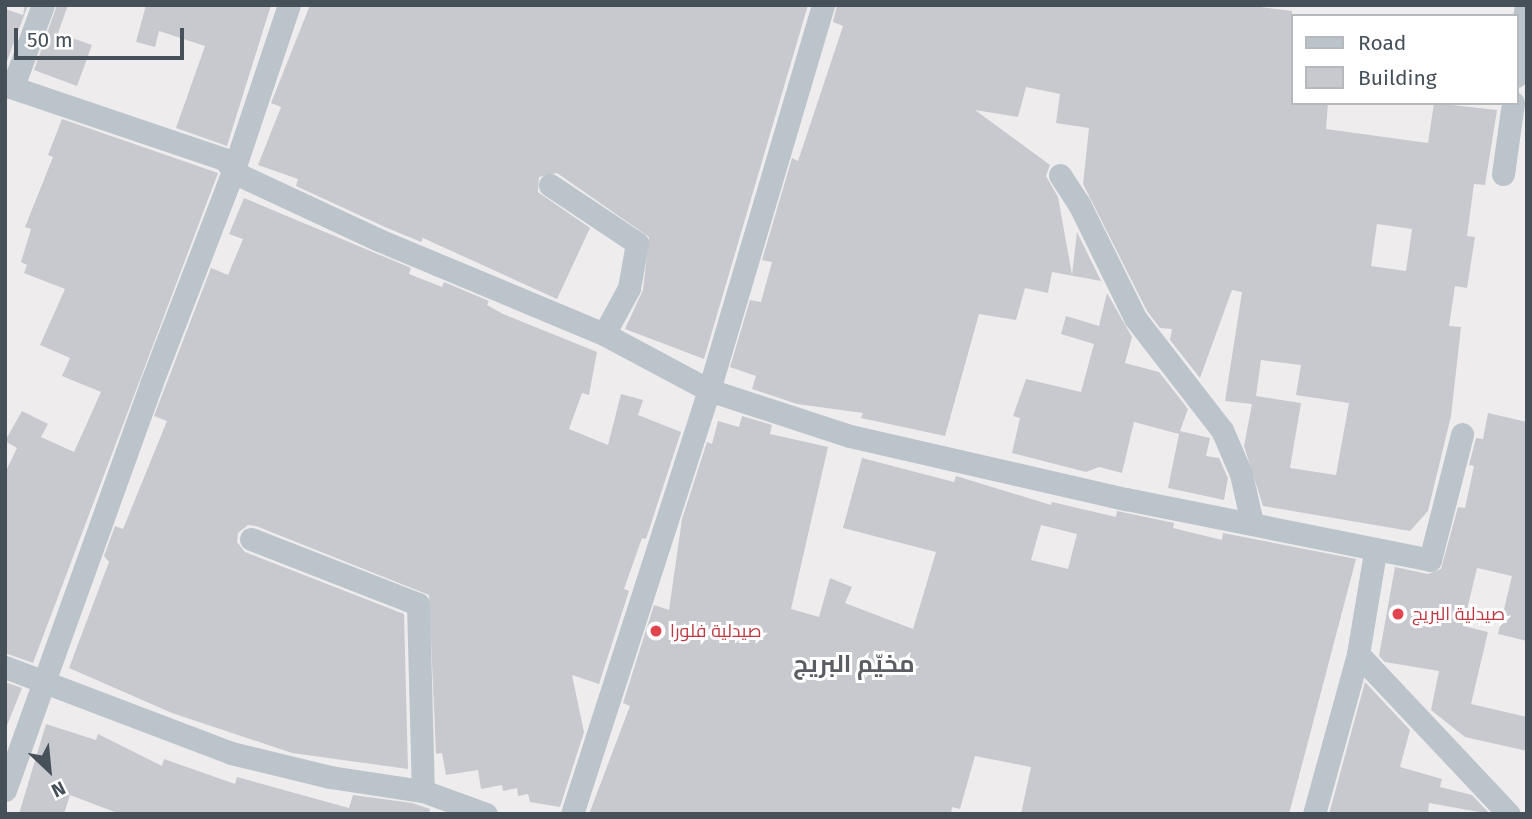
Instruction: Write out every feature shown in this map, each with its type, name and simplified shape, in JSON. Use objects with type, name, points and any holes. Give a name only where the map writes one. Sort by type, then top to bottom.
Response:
[{"type":"street","points":[[43,5],[9,85],[226,160],[233,172],[379,240],[604,334],[709,390],[850,436],[1375,552],[1430,560],[1462,434]]},
{"type":"street","points":[[5,790],[151,384],[233,172],[289,5]]},
{"type":"street","points":[[572,814],[709,390],[823,5]]},
{"type":"street","points":[[1518,62],[1526,5]]},
{"type":"street","points":[[1503,174],[1513,105]]},
{"type":"street","points":[[1060,175],[1079,204],[1135,318],[1222,430],[1241,474],[1252,523]]},
{"type":"street","points":[[550,185],[637,243],[629,288],[604,334]]},
{"type":"street","points":[[251,539],[418,604],[423,791]]},
{"type":"street","points":[[1314,814],[1357,654],[1375,552]]},
{"type":"street","points":[[1357,654],[1510,814]]},
{"type":"street","points":[[5,667],[231,753],[330,777],[423,791],[486,814]]},
{"type":"building","points":[[25,5],[28,5],[7,61],[5,9],[23,15]]},
{"type":"building","points":[[57,5],[68,5],[58,33],[92,45],[77,86],[34,70]]},
{"type":"building","points":[[146,5],[271,5],[227,146],[176,128],[205,46],[159,31],[155,47],[136,42]]},
{"type":"building","points":[[310,5],[808,5],[704,359],[625,329],[643,290],[649,237],[557,173],[539,177],[538,192],[590,228],[557,299],[423,238],[421,242],[385,227],[296,186],[298,179],[258,165],[281,107],[271,103]]},
{"type":"building","points":[[837,5],[1245,5],[1292,11],[1290,105],[1328,105],[1326,129],[1428,143],[1434,105],[1497,110],[1485,185],[1474,184],[1467,236],[1475,237],[1467,288],[1455,286],[1449,326],[1461,327],[1451,416],[1428,511],[1410,531],[1263,506],[1244,446],[1252,404],[1225,401],[1242,292],[1232,290],[1200,378],[1170,340],[1172,329],[1160,328],[1147,311],[1083,184],[1089,128],[1056,123],[1060,94],[1026,87],[1018,117],[975,110],[1050,165],[1046,176],[1058,197],[1072,275],[1077,232],[1101,281],[1052,272],[1048,293],[1025,288],[1016,320],[979,314],[945,436],[861,418],[863,413],[797,404],[752,389],[756,376],[730,367],[750,300],[761,302],[772,262],[762,260],[792,158],[798,161],[843,26],[833,22]],"holes":[[[1377,224],[1412,229],[1406,271],[1371,266]],[[1261,360],[1301,365],[1296,395],[1349,403],[1336,475],[1290,468],[1301,403],[1256,396]]]},
{"type":"building","points":[[62,119],[218,173],[33,663],[5,653],[5,473],[17,448],[5,441],[22,411],[48,424],[41,437],[74,452],[101,392],[62,376],[70,358],[40,345],[65,289],[24,273],[27,265],[21,262],[31,229],[25,227],[53,157],[48,155]]},
{"type":"building","points":[[244,198],[411,268],[409,274],[442,287],[444,282],[489,301],[487,305],[503,314],[597,352],[589,395],[582,393],[569,429],[608,445],[621,394],[643,400],[638,415],[681,432],[646,539],[642,538],[624,589],[629,591],[599,684],[572,675],[584,732],[560,807],[530,802],[528,794],[518,796],[517,788],[503,791],[502,785],[481,789],[478,770],[446,775],[442,753],[436,754],[429,595],[256,526],[248,525],[238,533],[237,542],[245,552],[404,614],[408,769],[292,753],[172,713],[69,668],[109,562],[104,556],[115,526],[123,529],[167,421],[154,416],[211,268],[228,275],[243,239],[229,234]]},
{"type":"building","points":[[1107,293],[1132,337],[1125,363],[1159,372],[1188,409],[1180,431],[1210,438],[1206,456],[1219,458],[1228,478],[1224,500],[1168,488],[1179,434],[1134,422],[1122,473],[1099,467],[1086,472],[1012,453],[1020,418],[1013,416],[1026,379],[1081,392],[1094,344],[1061,334],[1066,316],[1099,326]]},
{"type":"building","points":[[1488,413],[1527,422],[1527,641],[1498,634],[1512,576],[1477,568],[1463,626],[1488,632],[1471,704],[1527,717],[1527,751],[1465,737],[1431,710],[1439,671],[1385,662],[1379,656],[1395,567],[1428,574],[1441,569],[1458,507],[1465,508],[1474,466],[1469,465],[1476,438],[1483,439]]},
{"type":"building","points":[[742,416],[772,425],[770,434],[828,447],[791,609],[819,617],[830,578],[852,587],[845,603],[913,629],[936,552],[843,528],[862,458],[954,482],[956,476],[1051,505],[1052,502],[1116,517],[1117,511],[1174,523],[1173,528],[1222,540],[1223,533],[1356,559],[1289,814],[1021,814],[1031,767],[975,756],[960,809],[952,807],[951,814],[589,814],[630,706],[623,703],[654,605],[669,610],[682,519],[707,442],[712,444],[718,421],[739,427]],"holes":[[[1041,525],[1077,534],[1068,569],[1031,560]]]},
{"type":"building","points":[[5,682],[22,688],[6,728],[5,728]]},
{"type":"building","points":[[1365,682],[1410,730],[1400,767],[1442,779],[1440,787],[1472,795],[1490,814],[1429,803],[1428,814],[1329,814]]},
{"type":"building","points":[[46,724],[96,740],[98,734],[162,766],[164,759],[235,784],[237,777],[349,808],[353,795],[412,803],[430,809],[429,814],[120,814],[70,795],[64,814],[19,814]]},
{"type":"place","name":"صيدلية البريج","points":[[1398,614]]},
{"type":"place","name":"صيدلية فلورا","points":[[656,631]]},
{"type":"district","name":"مخيّم البريج","points":[[854,665]]}]
